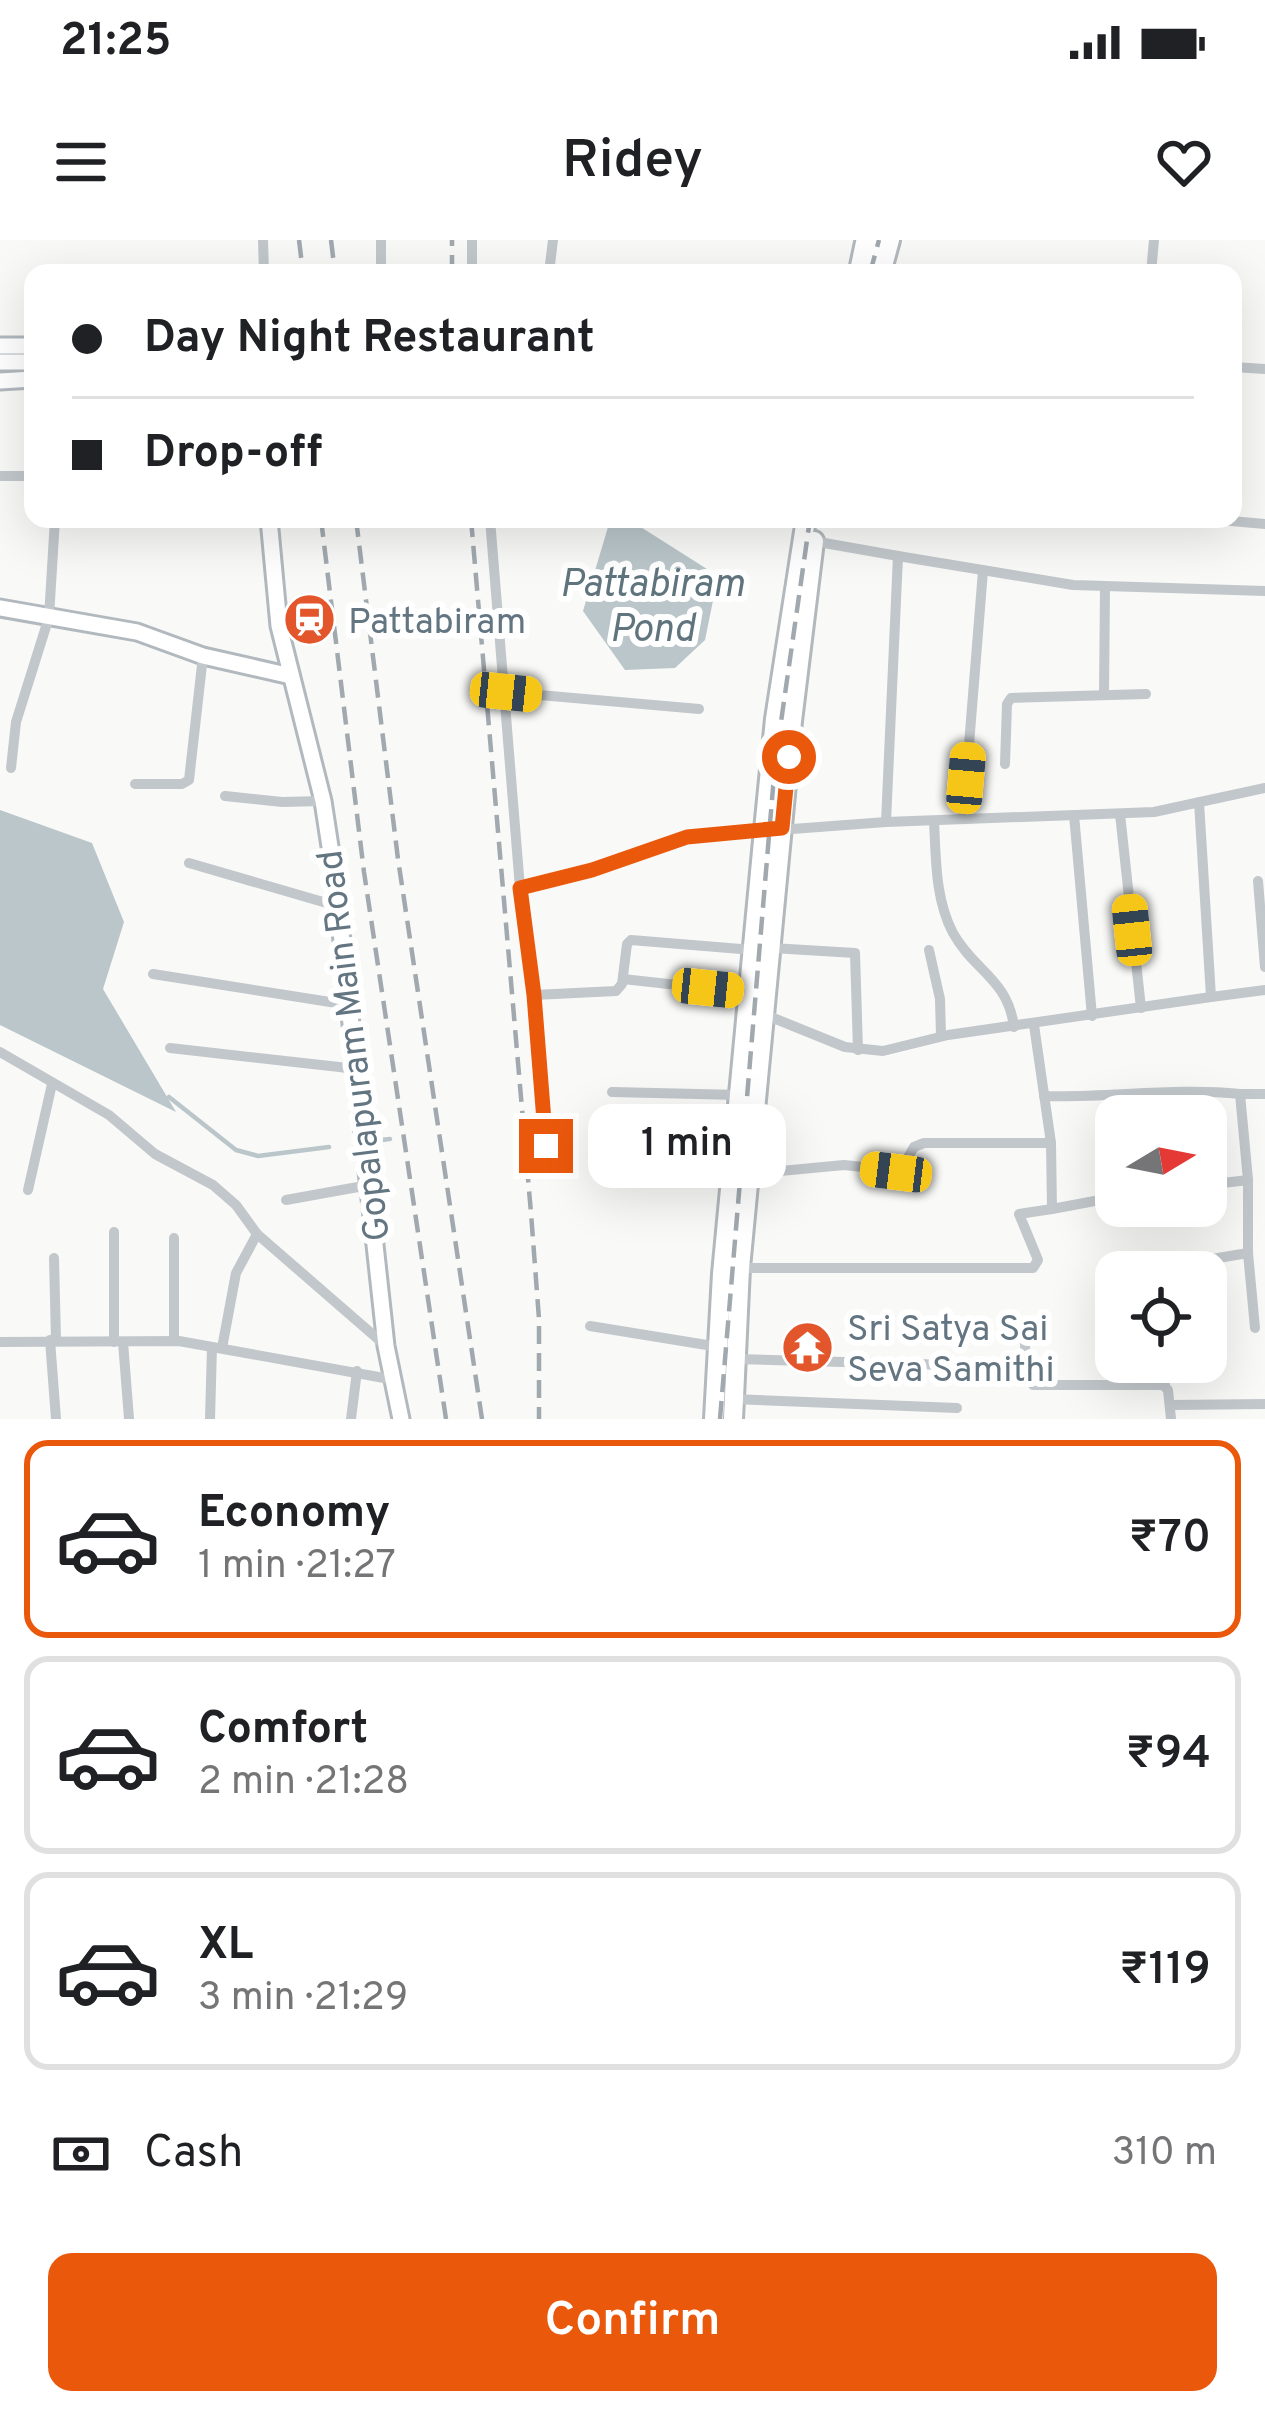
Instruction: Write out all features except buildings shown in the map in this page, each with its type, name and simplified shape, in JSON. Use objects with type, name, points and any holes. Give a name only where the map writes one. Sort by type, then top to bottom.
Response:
[{"type":"highway","points":[[714,1419],[719,1347],[749,1174],[766,1015],[763,949],[773,829],[807,533]]},
{"type":"highway","points":[[733,1409],[736,1359],[731,1268],[740,1095],[750,993],[763,949]]},
{"type":"street","points":[[11,768],[16,722],[49,617],[54,528]]},
{"type":"street","name":"Gopalapuram Main Road","points":[[270,528],[279,626],[322,801],[386,1346],[401,1419]]},
{"type":"street","points":[[491,528],[546,1146]]},
{"type":"street","points":[[807,533],[898,556],[1073,586],[1265,591]]},
{"type":"street","points":[[886,822],[898,556]]},
{"type":"street","points":[[963,819],[983,571]]},
{"type":"street","points":[[1104,695],[1105,586]]},
{"type":"street","points":[[0,608],[137,632],[203,656],[291,676]]},
{"type":"street","points":[[135,784],[189,780],[203,656]]},
{"type":"street","points":[[506,692],[699,709]]},
{"type":"street","points":[[1005,764],[1011,698],[1146,694]]},
{"type":"street","points":[[520,888],[592,870],[687,837],[886,822],[1154,812],[1265,788]]},
{"type":"street","points":[[225,796],[322,801]]},
{"type":"street","points":[[1199,802],[1211,997]]},
{"type":"street","points":[[1120,814],[1141,1008]]},
{"type":"street","points":[[1074,815],[1092,1016]]},
{"type":"street","points":[[934,820],[939,895],[953,933],[1008,996],[1014,1027]]},
{"type":"street","points":[[189,863],[337,906]]},
{"type":"street","points":[[1258,880],[1265,967]]},
{"type":"street","points":[[534,995],[614,992],[623,979],[631,940],[855,953],[858,1050]]},
{"type":"street","points":[[929,950],[940,999],[941,1036]]},
{"type":"street","points":[[153,974],[349,1005]]},
{"type":"street","points":[[623,979],[750,993]]},
{"type":"street","points":[[766,1015],[858,1050],[884,1051],[941,1036],[1265,990]]},
{"type":"street","points":[[1034,1025],[1051,1143],[1052,1209]]},
{"type":"street","points":[[170,1048],[357,1069]]},
{"type":"street","points":[[0,1052],[109,1115],[155,1154],[213,1185],[236,1205],[257,1234],[386,1346]]},
{"type":"street","points":[[28,1190],[52,1084]]},
{"type":"street","points":[[1044,1096],[1195,1089],[1265,1094]]},
{"type":"street","points":[[611,1092],[740,1095]]},
{"type":"street","points":[[1240,1094],[1255,1328]]},
{"type":"street","points":[[749,1174],[844,1165],[900,1172],[914,1147],[924,1143],[1051,1143]]},
{"type":"street","points":[[1227,1182],[1248,1180]]},
{"type":"street","points":[[286,1200],[369,1185]]},
{"type":"street","points":[[731,1268],[1033,1268],[1038,1260],[1019,1214],[1095,1201]]},
{"type":"street","points":[[1248,1230],[1265,1231]]},
{"type":"street","points":[[114,1232],[119,1342],[129,1419]]},
{"type":"street","points":[[210,1419],[217,1347],[236,1273],[257,1234]]},
{"type":"street","points":[[174,1238],[174,1341]]},
{"type":"street","points":[[1227,1256],[1248,1253]]},
{"type":"street","points":[[54,1258],[56,1419]]},
{"type":"street","points":[[590,1326],[719,1347]]},
{"type":"street","points":[[1024,1329],[1027,1376],[1033,1385],[1165,1385]]},
{"type":"street","points":[[0,1342],[174,1341],[395,1380]]},
{"type":"street","points":[[736,1359],[951,1365]]},
{"type":"street","points":[[351,1419],[357,1370]]},
{"type":"street","points":[[1163,1383],[1171,1419]]},
{"type":"street","points":[[1170,1405],[1265,1404]]},
{"type":"street","points":[[733,1409],[957,1408]]},
{"type":"water","name":"Pattabiram Pond","points":[[608,528],[642,528],[718,576],[705,640],[675,668],[625,670],[583,611]]},
{"type":"water","points":[[0,810],[92,843],[124,922],[103,989],[176,1112],[0,1025]]},
{"type":"waterway","points":[[169,1097],[236,1150],[258,1156],[329,1147]]},
{"type":"waterway","points":[[373,1141],[390,1139]]},
{"type":"railway","points":[[299,240],[302,264]]},
{"type":"railway","points":[[331,240],[334,264]]},
{"type":"railway","points":[[452,240],[452,264]]},
{"type":"railway","points":[[872,264],[879,240]]},
{"type":"railway","points":[[322,528],[364,872],[446,1419]]},
{"type":"railway","points":[[357,528],[398,859],[482,1419]]},
{"type":"railway","points":[[472,528],[539,1319],[539,1419]]},
{"type":"railway","points":[[720,1419],[775,764],[809,528]]},
{"type":"place","name":"Pattabiram","points":[[309,620]]},
{"type":"place","name":"Sri Satya Sai Seva Samithi","points":[[808,1348]]},
{"type":"route","points":[[546,1146],[520,888],[592,870],[687,837],[782,828],[789,757]]}]
